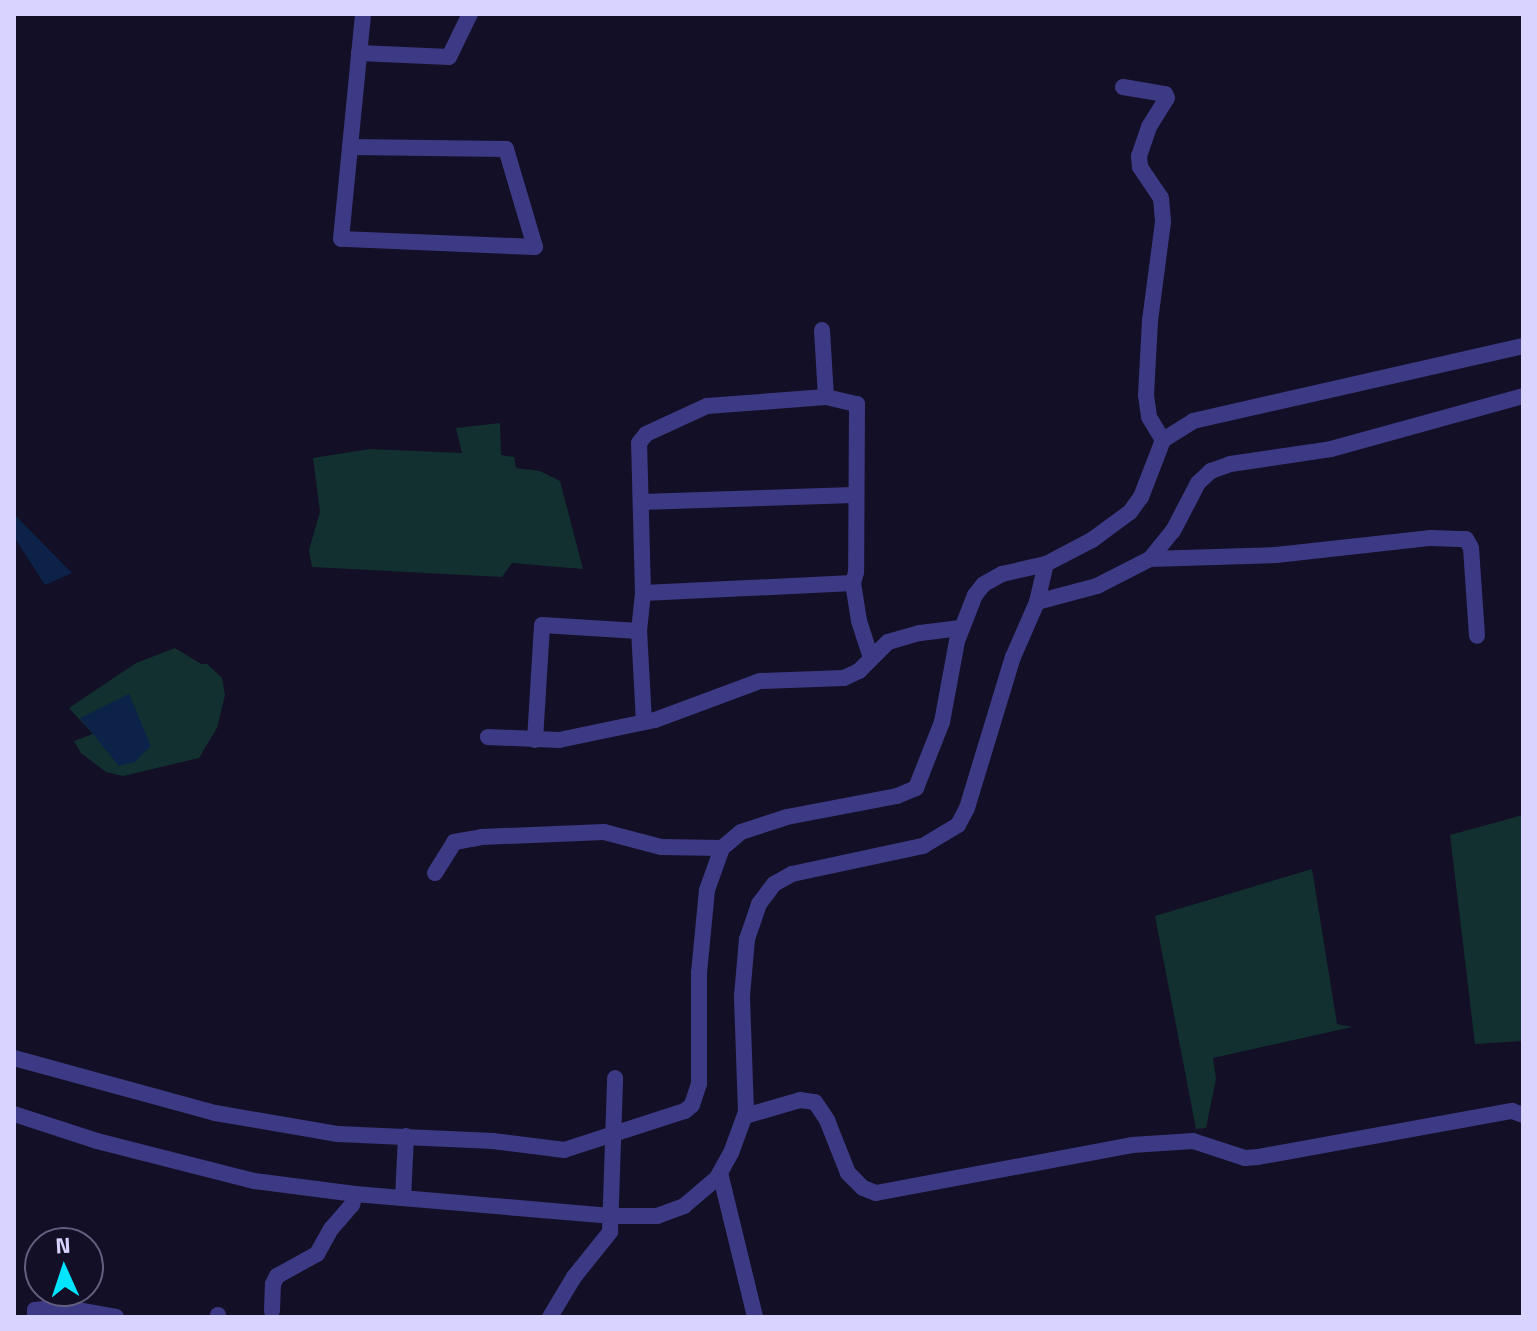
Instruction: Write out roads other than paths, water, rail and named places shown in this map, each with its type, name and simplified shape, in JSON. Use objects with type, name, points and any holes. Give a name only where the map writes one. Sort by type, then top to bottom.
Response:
[{"type":"street","points":[[350,147],[506,149],[535,247],[341,239],[363,14]]},
{"type":"street","points":[[359,53],[449,57],[470,14]]},
{"type":"street","points":[[1123,87],[1167,96],[1149,127],[1139,156],[1143,174],[1161,198],[1163,222],[1146,395],[1149,417],[1163,440]]},
{"type":"street","points":[[822,330],[826,397]]},
{"type":"street","points":[[14,1058],[242,1118],[405,1145],[493,1141],[564,1150],[685,1111],[692,1105],[699,1084],[699,973],[707,890],[722,848],[729,838],[741,832],[787,817],[897,796],[916,788],[942,722],[961,628],[984,584],[1002,574],[1046,564],[1092,540],[1130,512],[1141,497],[1163,440],[1193,421],[1523,346]]},
{"type":"street","points":[[1037,602],[1097,586],[1150,559],[1173,531],[1198,483],[1211,471],[1230,464],[1331,449],[1523,396]]},
{"type":"street","points":[[644,722],[639,631],[643,593],[639,443],[646,434],[707,406],[826,397],[857,404],[854,495],[856,572],[853,583],[859,621],[871,657]]},
{"type":"street","points":[[641,502],[854,495]]},
{"type":"street","points":[[1150,559],[1276,555],[1431,538],[1466,539],[1471,548],[1477,636]]},
{"type":"street","points":[[14,1114],[97,1141],[254,1181],[355,1194],[613,1216],[657,1216],[684,1206],[720,1173],[745,1116],[742,996],[747,939],[759,904],[774,884],[792,874],[923,846],[958,825],[967,808],[1013,657],[1037,602],[1046,564]]},
{"type":"street","points":[[643,593],[853,583]]},
{"type":"street","points":[[535,740],[542,625],[639,631]]},
{"type":"street","points":[[488,737],[559,740],[644,722],[760,681],[844,678],[859,671],[888,642],[908,635],[961,628]]},
{"type":"street","points":[[435,873],[454,842],[481,837],[604,832],[661,847],[722,848]]},
{"type":"street","points":[[550,1317],[574,1277],[610,1232],[613,1216],[615,1078]]},
{"type":"street","points":[[745,1116],[800,1100],[815,1102],[827,1120],[848,1173],[863,1188],[876,1193],[1132,1145],[1193,1141],[1245,1158],[1512,1111],[1523,1115]]},
{"type":"street","points":[[403,1198],[405,1145]]},
{"type":"street","points":[[720,1173],[755,1317]]},
{"type":"street","points":[[272,1311],[273,1284],[277,1276],[317,1254],[331,1229],[352,1205],[355,1194]]},
{"type":"street","points":[[35,1317],[35,1310],[60,1307],[116,1317]]},
{"type":"water","points":[[14,514],[72,573],[45,585],[14,537]]},
{"type":"water","points":[[129,694],[151,746],[135,762],[119,766],[80,718]]}]
